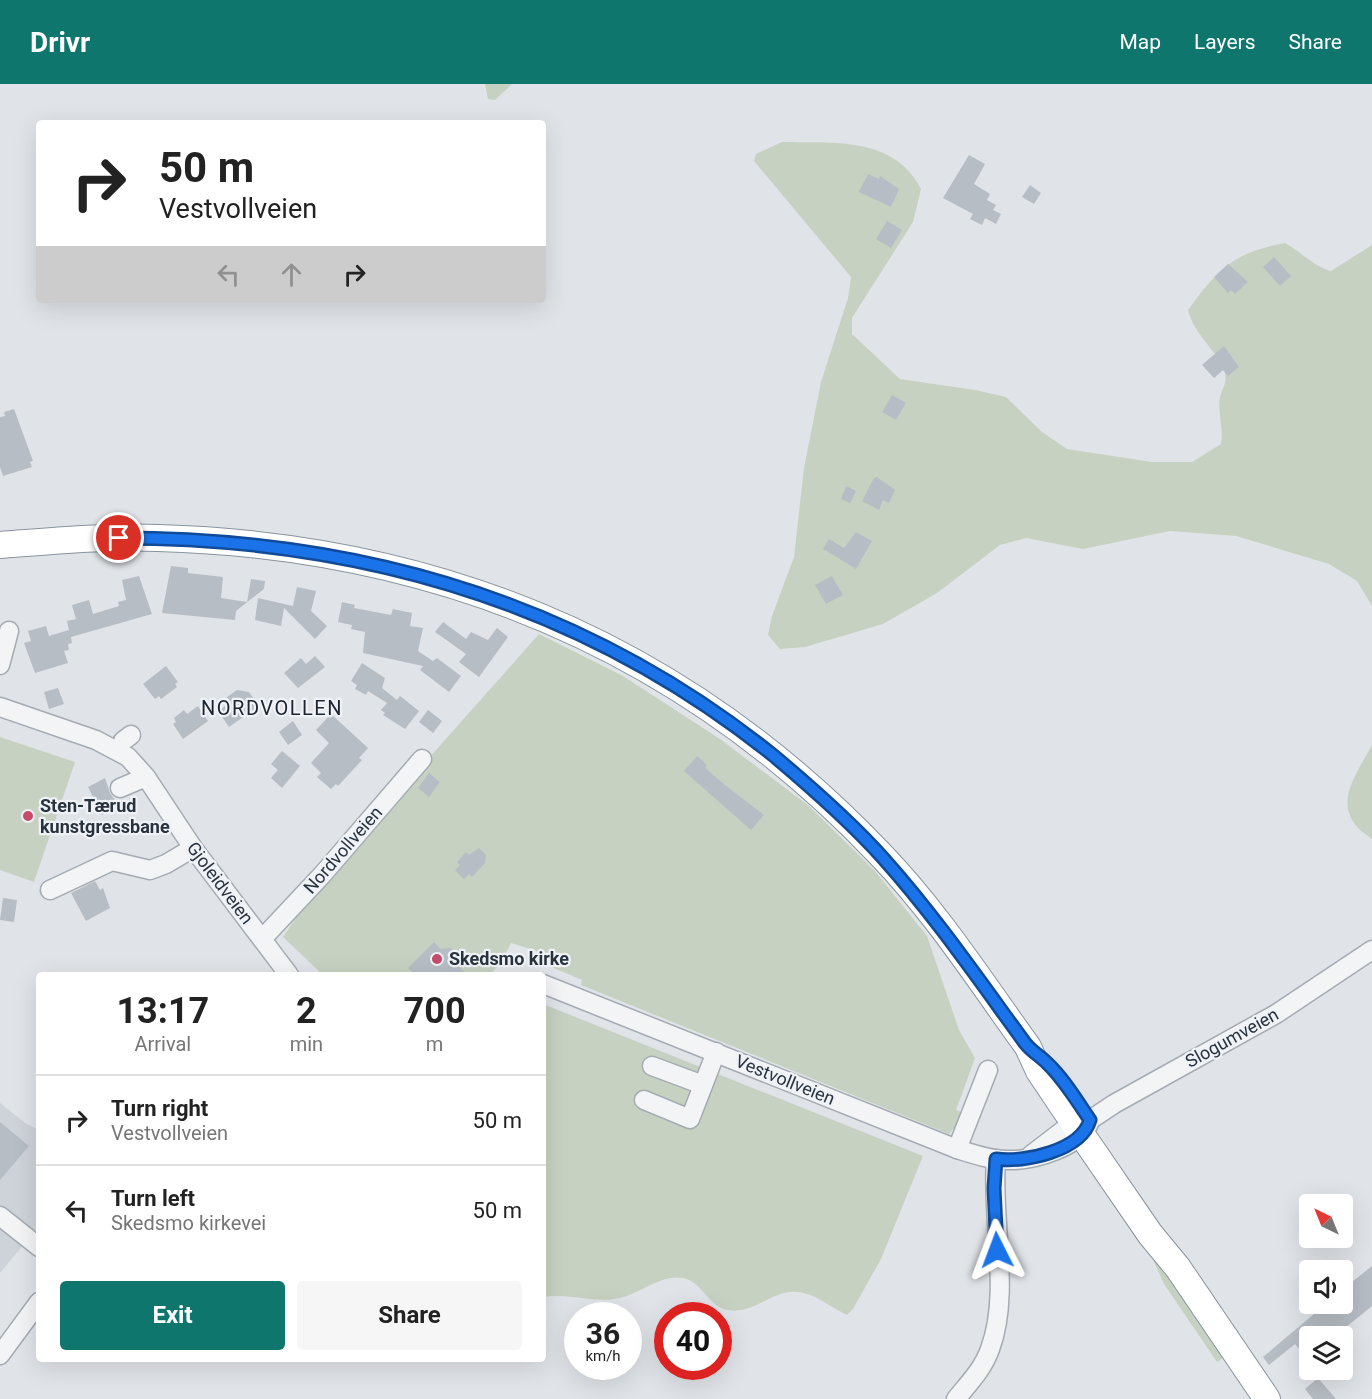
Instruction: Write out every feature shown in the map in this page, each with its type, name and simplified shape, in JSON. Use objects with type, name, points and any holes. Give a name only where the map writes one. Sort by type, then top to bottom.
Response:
[{"type":"highway","points":[[0,545],[155,538],[233,542],[299,550],[379,565],[465,588],[522,608],[581,633],[640,664],[736,728],[838,812],[882,856],[918,898],[1028,1047],[1039,1071],[1082,1126],[1150,1234],[1178,1268],[1267,1399]]},
{"type":"street","points":[[0,665],[9,631]]},
{"type":"street","name":"Gjoleidveien","points":[[0,707],[109,745],[128,757],[146,777],[193,848],[287,972]]},
{"type":"street","name":"Nordvollveien","points":[[262,939],[422,759]]},
{"type":"street","points":[[120,788],[146,777]]},
{"type":"street","points":[[50,890],[112,861],[150,870],[166,864],[193,848]]},
{"type":"street","name":"Slogumveien","points":[[1082,1126],[1114,1104],[1276,1014],[1372,950]]},
{"type":"street","name":"Vestvollveien","points":[[546,985],[957,1149],[996,1159],[1017,1160],[1030,1156],[1082,1126]]},
{"type":"street","points":[[644,1100],[690,1119],[716,1052]]},
{"type":"street","points":[[652,1066],[703,1085]]},
{"type":"street","points":[[957,1149],[988,1070]]},
{"type":"street","points":[[956,1399],[981,1368],[995,1331],[998,1300],[994,1188],[996,1159]]},
{"type":"street","points":[[0,1215],[36,1245]]},
{"type":"street","points":[[0,1355],[36,1306]]},
{"type":"shaded area","points":[[0,1103],[25,1123],[36,1128],[36,1230],[0,1273]]},
{"type":"green space","points":[[485,84],[512,84],[495,100],[488,99]]},
{"type":"green space","points":[[782,142],[841,143],[879,151],[895,159],[909,172],[921,189],[913,222],[852,318],[852,334],[900,379],[1006,397],[1042,432],[1067,449],[1152,462],[1192,462],[1221,444],[1219,402],[1225,374],[1216,355],[1195,327],[1188,310],[1199,295],[1229,264],[1267,247],[1285,243],[1331,271],[1372,245],[1372,606],[1357,581],[1329,564],[1236,536],[1170,531],[1083,549],[1026,538],[1000,545],[937,593],[883,624],[805,647],[780,649],[768,635],[772,616],[794,557],[804,468],[821,382],[848,298],[851,277],[754,161],[756,154]]},
{"type":"green space","points":[[539,634],[623,676],[720,739],[809,806],[875,871],[927,936],[959,1030],[975,1058],[956,1110],[966,1114],[949,1134],[581,985],[582,980],[544,964],[547,954],[511,943],[500,964],[492,972],[320,972],[283,937],[324,876]]},
{"type":"green space","name":"Sten-Tærud kunstgressbane","points":[[0,737],[75,762],[34,882],[0,870]]},
{"type":"green space","points":[[1372,745],[1372,839],[1358,828],[1350,817],[1347,805],[1352,782]]},
{"type":"green space","points":[[546,1005],[923,1156],[881,1259],[853,1309],[847,1315],[816,1298],[797,1292],[780,1294],[755,1306],[732,1310],[732,1302],[713,1302],[694,1283],[680,1278],[663,1280],[611,1300],[546,1297]]},
{"type":"green space","points":[[1149,1251],[1168,1271],[1227,1355],[1217,1362],[1164,1284]]},
{"type":"building","points":[[969,155],[985,164],[974,184],[990,194],[987,200],[996,205],[993,210],[1001,214],[996,224],[985,218],[982,225],[970,219],[973,214],[943,198]]},
{"type":"building","points":[[868,174],[879,179],[880,176],[899,189],[891,207],[859,192]]},
{"type":"building","points":[[1030,185],[1041,193],[1034,204],[1022,197]]},
{"type":"building","points":[[887,221],[902,230],[891,248],[876,239]]},
{"type":"building","points":[[1274,257],[1291,276],[1280,286],[1263,267]]},
{"type":"building","points":[[1228,264],[1248,282],[1235,294],[1231,290],[1228,293],[1214,277]]},
{"type":"building","points":[[1224,346],[1239,367],[1228,376],[1223,370],[1214,378],[1202,365]]},
{"type":"building","points":[[892,395],[906,403],[896,420],[882,412]]},
{"type":"building","points":[[14,409],[33,461],[30,462],[32,467],[3,476],[0,467],[0,417],[5,416],[4,412]]},
{"type":"building","points":[[877,477],[895,490],[889,503],[883,500],[879,510],[862,501],[874,478]]},
{"type":"building","points":[[846,486],[856,491],[850,503],[841,499]]},
{"type":"building","points":[[856,532],[872,541],[856,569],[823,549],[829,539],[844,548]]},
{"type":"building","points":[[171,566],[188,568],[188,573],[223,577],[221,598],[247,602],[251,579],[265,581],[264,589],[236,611],[235,620],[162,613]]},
{"type":"building","points":[[139,576],[152,614],[71,637],[72,643],[68,644],[69,650],[64,651],[68,663],[35,673],[24,643],[31,641],[28,631],[46,626],[49,636],[69,630],[67,621],[76,619],[72,605],[89,600],[93,614],[119,606],[118,602],[126,600],[122,580]]},
{"type":"building","points":[[832,576],[843,595],[826,604],[815,585]]},
{"type":"building","points":[[297,587],[316,591],[311,611],[327,626],[315,639],[284,608],[281,626],[255,620],[258,598],[293,606]]},
{"type":"building","points":[[342,602],[355,605],[354,608],[391,615],[393,609],[412,613],[410,626],[423,628],[418,651],[433,661],[437,658],[461,676],[449,692],[420,670],[423,666],[363,653],[365,632],[351,629],[352,625],[338,622]]},
{"type":"building","points":[[443,622],[466,639],[471,632],[488,640],[497,628],[508,637],[479,677],[459,662],[466,654],[435,632]]},
{"type":"building","points":[[315,656],[325,667],[298,688],[284,673],[301,658],[306,664]]},
{"type":"building","points":[[362,663],[385,678],[382,688],[397,700],[400,696],[419,711],[405,729],[383,715],[385,713],[381,710],[387,703],[368,691],[366,695],[355,689],[357,685],[351,681]]},
{"type":"building","points":[[166,666],[178,682],[175,684],[177,687],[161,699],[159,696],[155,699],[143,684]]},
{"type":"building","points":[[58,688],[64,704],[49,709],[44,692]]},
{"type":"building","points":[[237,690],[249,692],[259,706],[229,727],[218,711],[231,702],[227,697]]},
{"type":"building","points":[[198,706],[208,721],[183,739],[173,724],[176,722],[174,718],[184,710],[187,714]]},
{"type":"building","points":[[428,710],[442,721],[433,733],[419,722]]},
{"type":"building","points":[[331,714],[368,748],[359,758],[362,760],[338,786],[336,784],[331,789],[317,777],[321,773],[311,763],[329,743],[316,730]]},
{"type":"building","points":[[293,721],[302,735],[288,745],[279,732]]},
{"type":"building","points":[[282,751],[300,766],[282,788],[271,778],[278,770],[271,764]]},
{"type":"building","points":[[697,756],[707,765],[705,768],[764,815],[751,830],[684,771]]},
{"type":"building","points":[[429,773],[440,782],[429,797],[418,788]]},
{"type":"building","points":[[105,778],[110,793],[119,806],[102,815],[88,787]]},
{"type":"building","points":[[479,848],[486,855],[485,863],[472,877],[469,874],[464,879],[455,870],[460,865],[457,862],[466,852],[469,855]]},
{"type":"building","points":[[95,881],[100,890],[103,888],[110,908],[86,921],[71,893]]},
{"type":"building","points":[[3,898],[17,900],[14,922],[0,920]]},
{"type":"building","name":"Skedsmo kirke","points":[[434,942],[441,949],[451,948],[458,954],[457,965],[465,972],[413,972],[408,968]]},
{"type":"building","points":[[0,1122],[29,1146],[0,1180]]},
{"type":"building","points":[[1372,1266],[1372,1306],[1347,1326],[1300,1326],[1314,1314],[1353,1314],[1353,1281]]},
{"type":"building","points":[[1299,1327],[1299,1349],[1295,1344],[1269,1365],[1263,1357]]},
{"type":"building","points":[[1316,1380],[1320,1380],[1336,1399],[1313,1399],[1305,1389]]},
{"type":"place","name":"Sten-Tærud kunstgressbane","points":[[28,816]]},
{"type":"place","name":"Skedsmo kirke","points":[[437,959]]},
{"type":"district","name":"NORDVOLLEN","points":[[272,708]]},
{"type":"route","points":[[119,538],[174,538],[299,550],[370,563],[465,588],[522,608],[608,646],[693,698],[759,745],[838,812],[882,856],[947,937],[1028,1047],[1048,1064],[1090,1120],[1088,1128],[1082,1135],[1056,1151],[1017,1160],[996,1159],[994,1188],[997,1250]]}]
